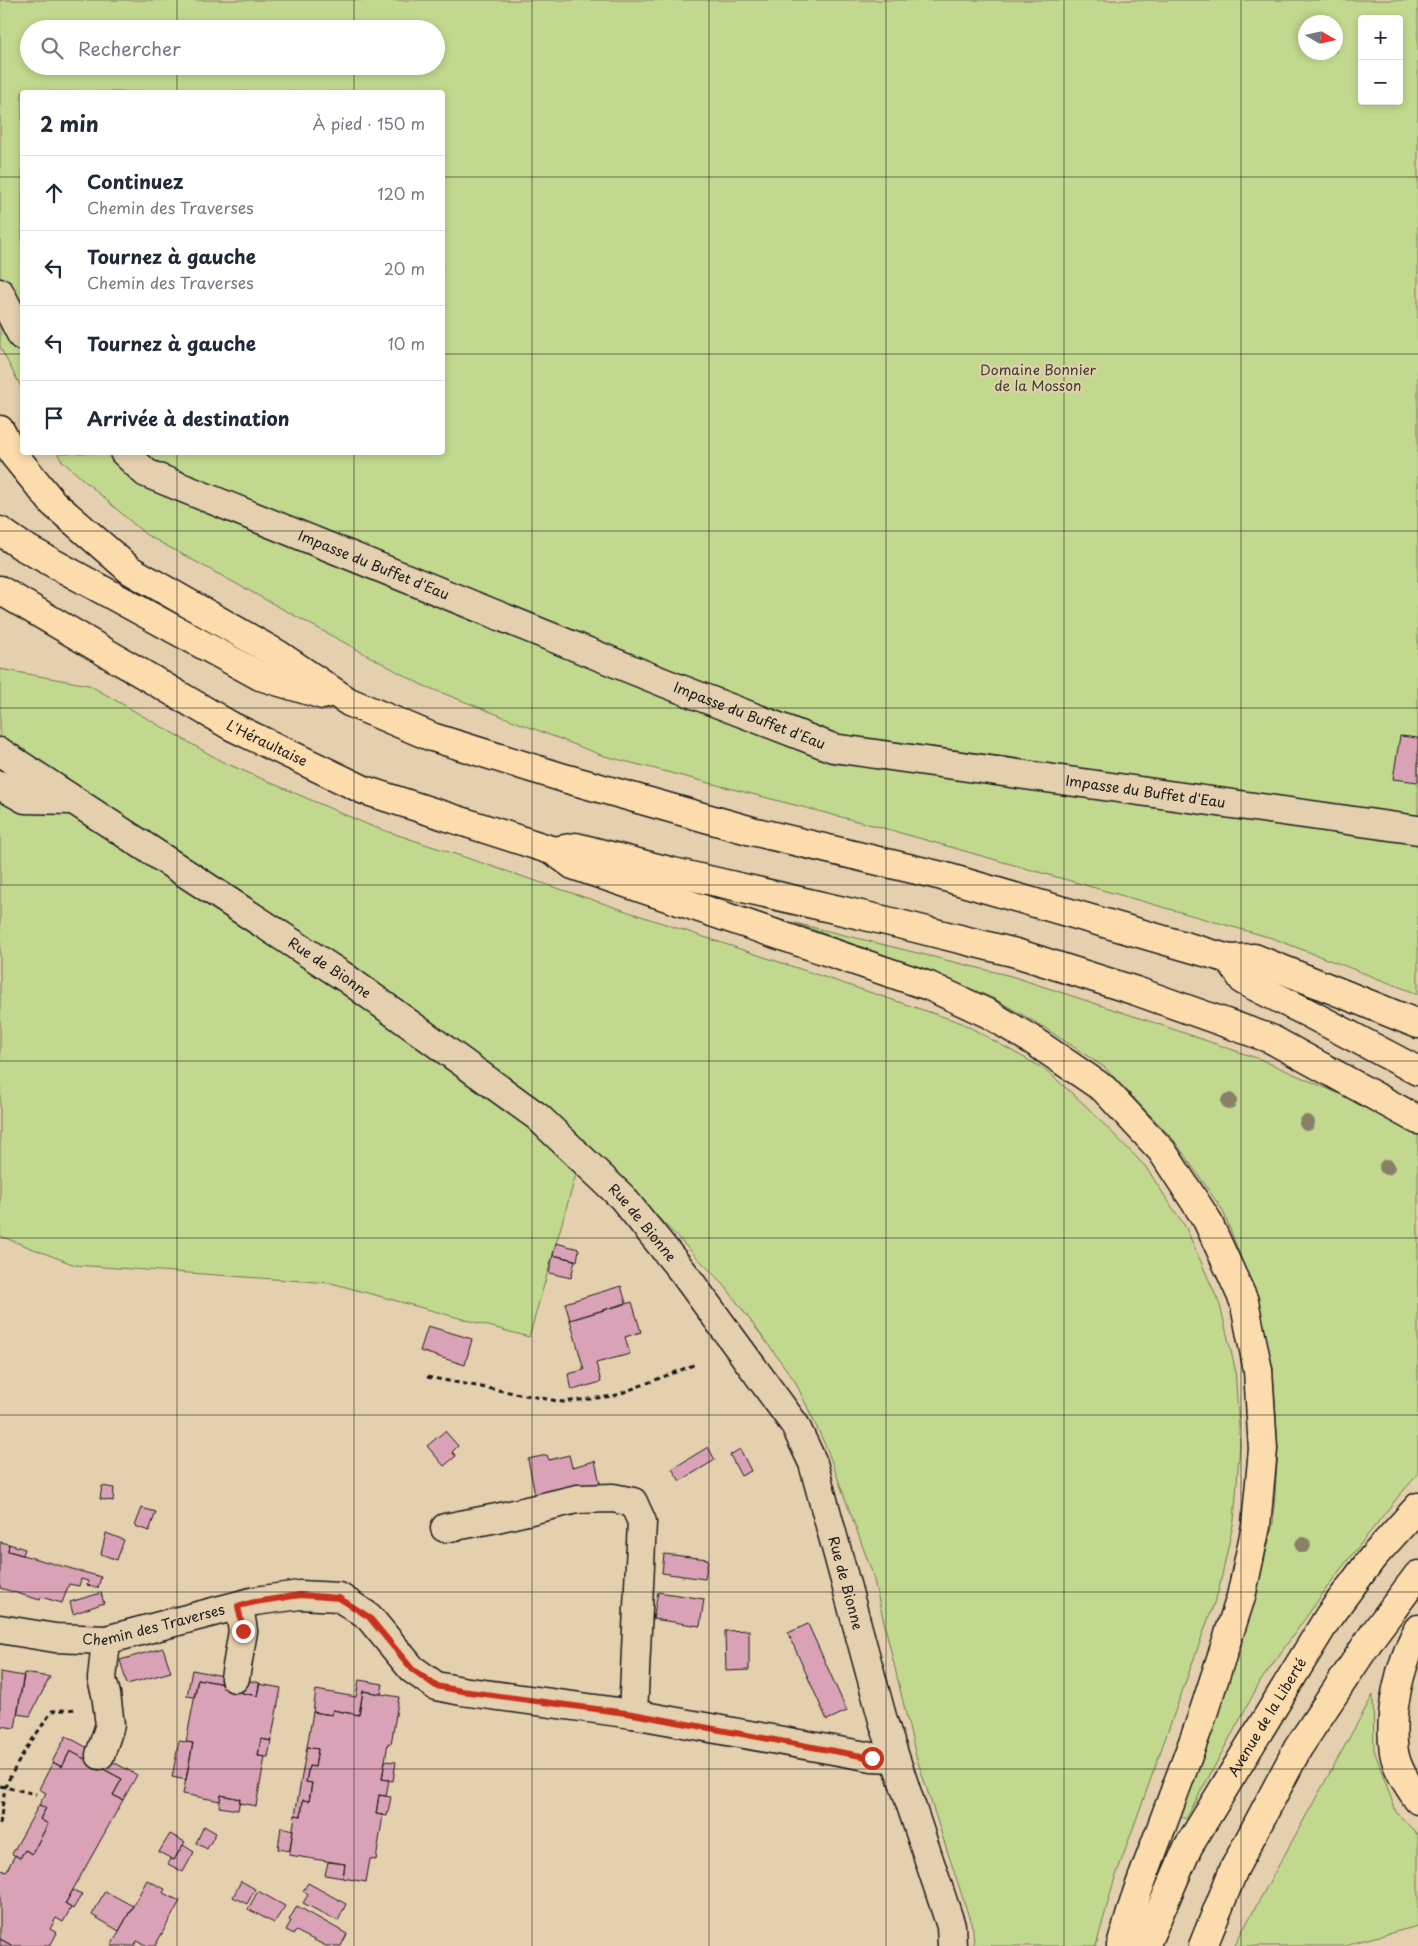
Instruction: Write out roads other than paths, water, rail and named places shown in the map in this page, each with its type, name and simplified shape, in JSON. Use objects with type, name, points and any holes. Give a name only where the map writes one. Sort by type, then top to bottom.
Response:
[{"type":"main road","points":[[0,430],[14,455],[53,503],[130,570],[279,655],[348,702]]},
{"type":"main road","points":[[0,531],[22,546],[260,676],[348,702],[432,737],[564,778],[752,832],[942,876],[1229,959],[1254,958],[1418,1024]]},
{"type":"main road","name":"L'Héraultaise","points":[[0,590],[231,726],[364,790],[554,851]]},
{"type":"main road","points":[[554,851],[576,847],[1026,956],[1136,991],[1271,1039],[1418,1120]]},
{"type":"main road","points":[[554,851],[572,865],[911,979],[989,1014],[1032,1040],[1104,1089],[1162,1151],[1207,1220],[1244,1301],[1258,1370],[1263,1449],[1256,1526],[1242,1597],[1199,1726],[1137,1893],[1121,1946]]},
{"type":"main road","points":[[1229,959],[1244,981],[1418,1071]]},
{"type":"main road","name":"Avenue de la Liberté","points":[[1145,1946],[1188,1847],[1304,1656],[1329,1616],[1373,1557],[1418,1507]]},
{"type":"main road","points":[[1203,1946],[1234,1869],[1298,1748],[1373,1635],[1418,1575]]},
{"type":"main road","points":[[1418,1629],[1399,1679],[1393,1718],[1394,1753],[1403,1778],[1418,1800]]},
{"type":"street","points":[[0,293],[20,332]]},
{"type":"street","name":"Impasse du Buffet d'Eau","points":[[127,455],[146,473],[665,683],[833,748],[1418,830]]},
{"type":"street","name":"Rue de Bionne","points":[[0,752],[354,984],[538,1117],[622,1196],[683,1272],[795,1425],[813,1463],[894,1758],[951,1926],[952,1946]]},
{"type":"street","points":[[0,785],[25,799],[71,800]]},
{"type":"street","points":[[445,1528],[497,1518],[577,1498],[613,1498],[633,1502],[642,1522],[633,1714]]},
{"type":"street","name":"Chemin des Traverses","points":[[0,1629],[55,1638],[106,1640],[255,1602],[300,1595],[339,1598],[369,1617],[412,1669],[436,1686],[633,1714],[872,1758],[894,1758]]},
{"type":"street","points":[[235,1678],[243,1631],[238,1606]]},
{"type":"street","points":[[100,1755],[110,1725],[102,1679],[106,1640]]},
{"type":"park label","name":"Domaine Bonnier de la Mosson","points":[[1038,378]]}]
